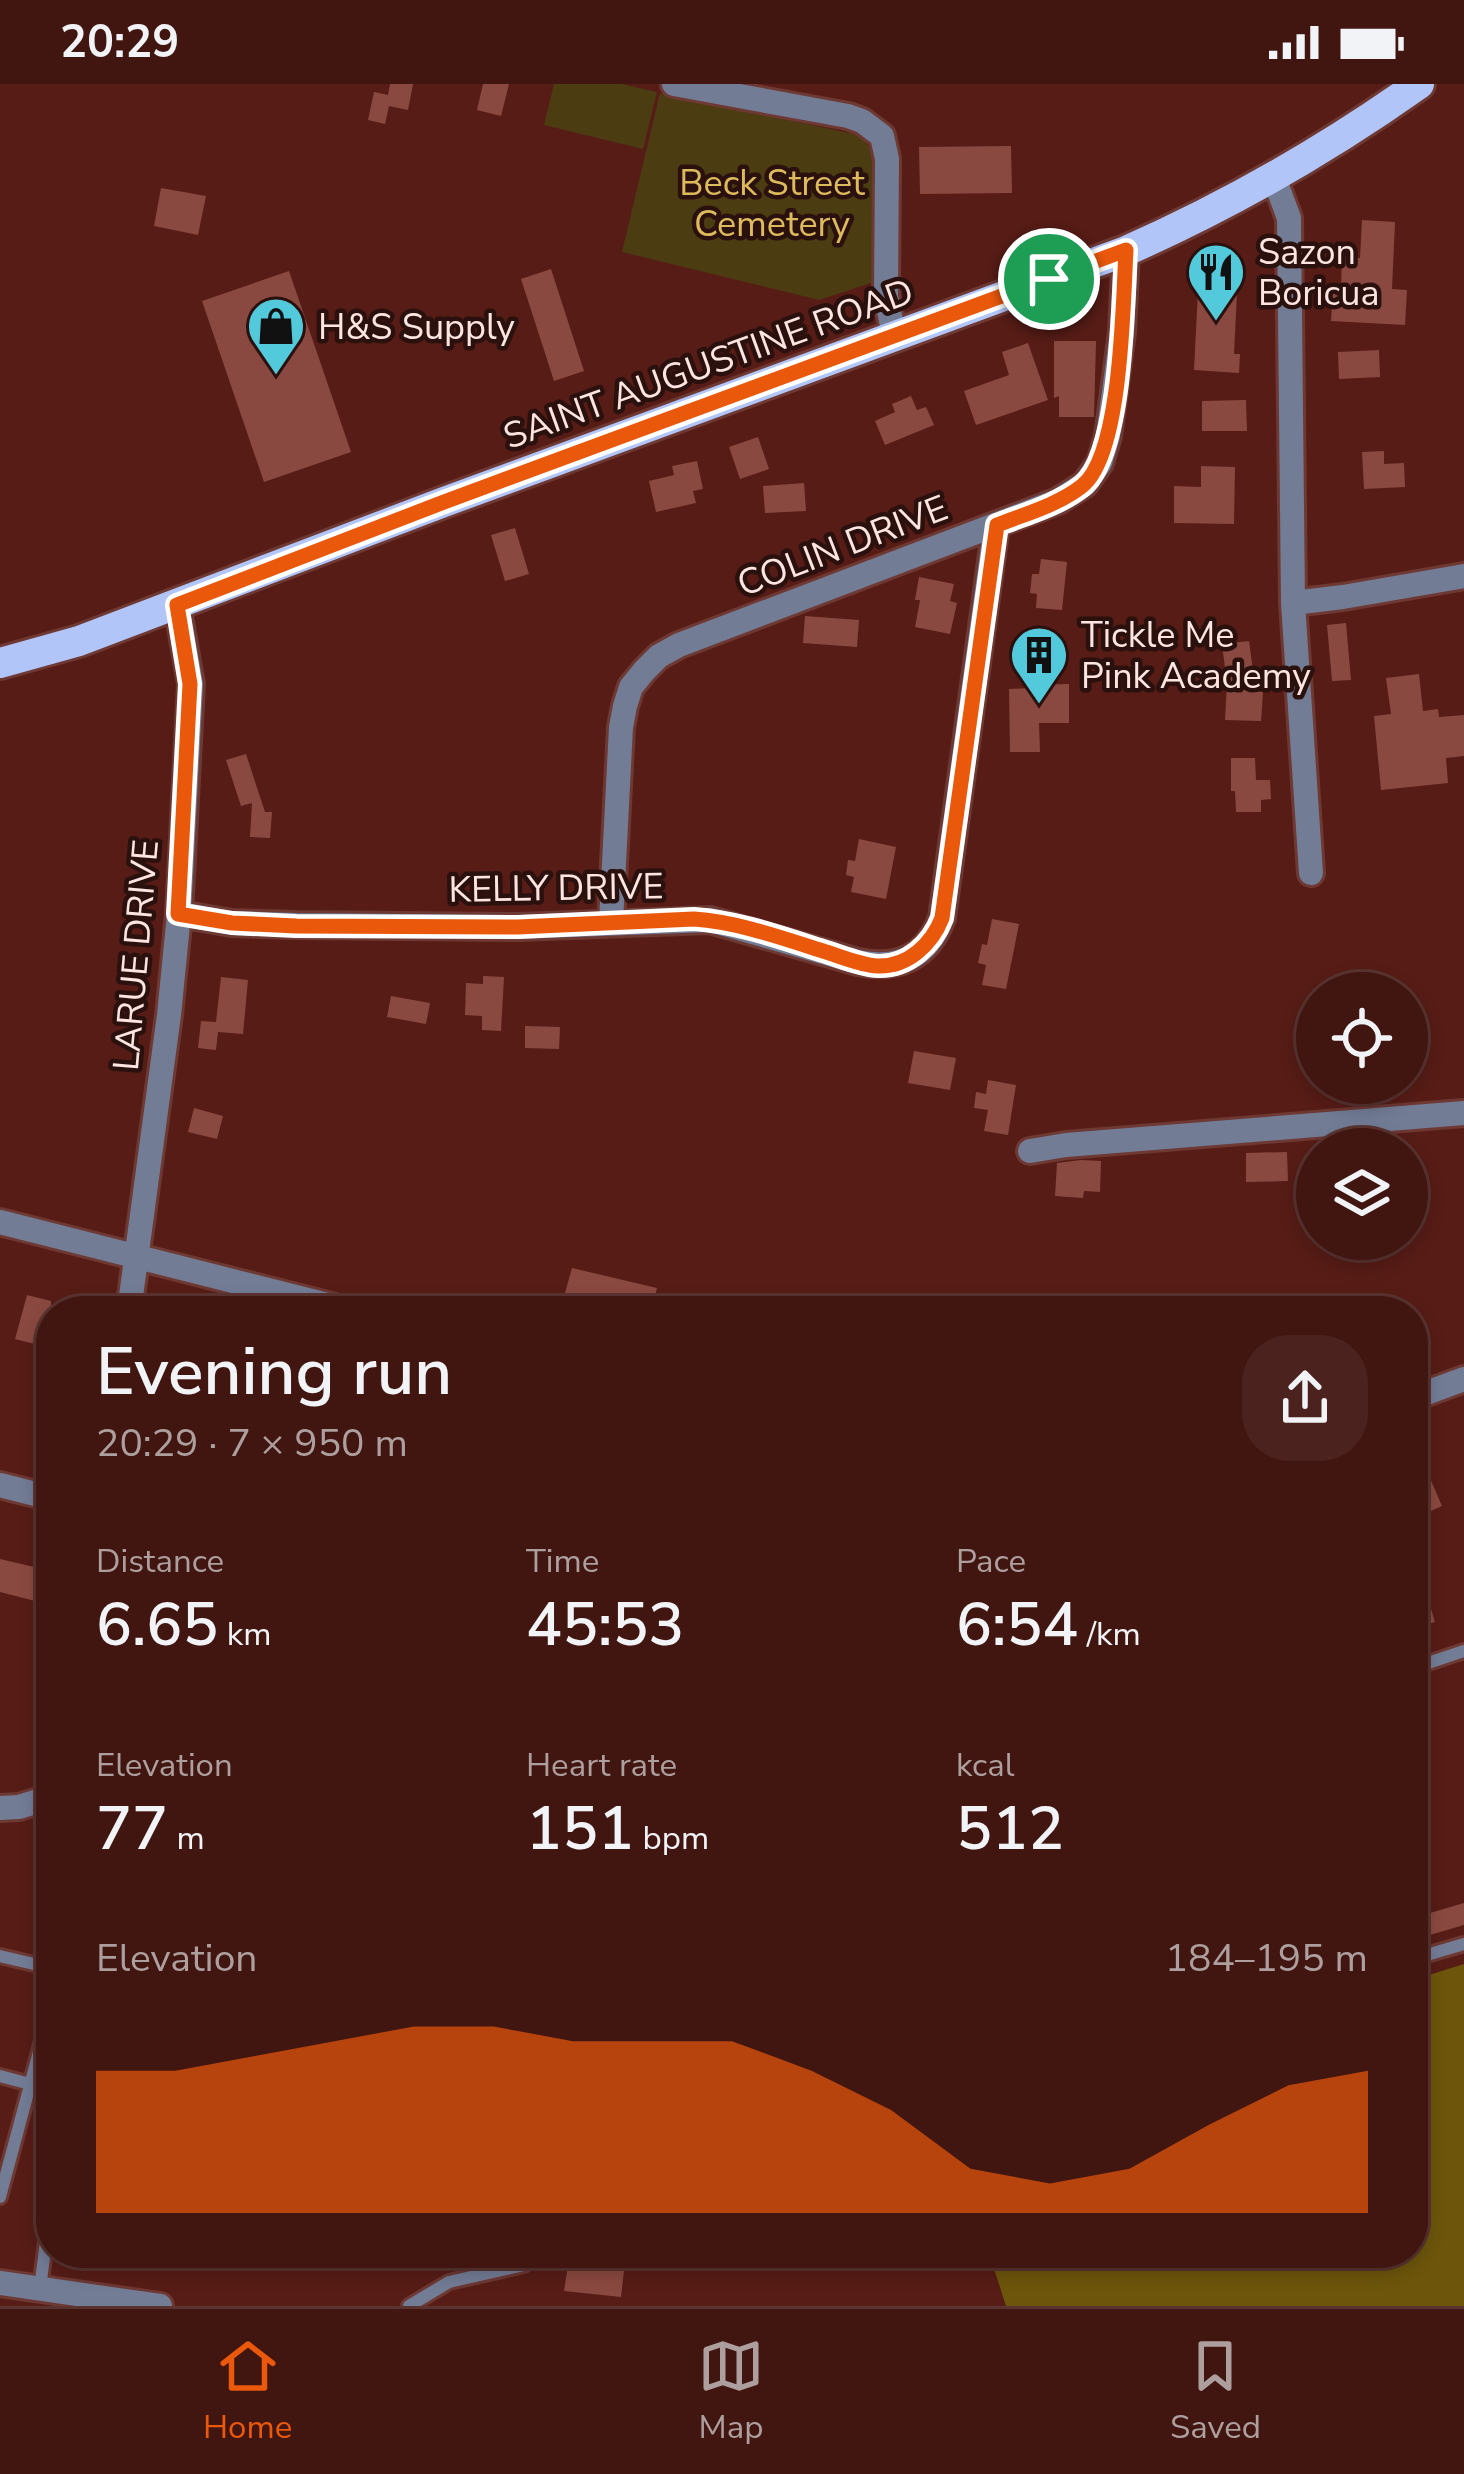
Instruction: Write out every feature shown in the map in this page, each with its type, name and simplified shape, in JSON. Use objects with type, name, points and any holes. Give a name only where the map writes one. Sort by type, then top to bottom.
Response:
[{"type":"main road","name":"SAINT AUGUSTINE ROAD","points":[[0,663],[80,641],[1126,250],[1274,178],[1418,84]]},
{"type":"street","points":[[674,84],[848,116],[882,136],[887,159],[886,296],[894,336]]},
{"type":"street","points":[[1274,178],[1289,218],[1293,603],[1311,873]]},
{"type":"street","name":"COLIN DRIVE","points":[[611,922],[621,727],[631,687],[644,670],[679,645],[1058,501],[1085,484],[1100,464],[1108,436],[1126,250]]},
{"type":"street","name":"KELLY DRIVE","points":[[178,914],[296,926],[518,927],[710,920],[878,966],[902,963],[936,933],[942,918],[997,525]]},
{"type":"street","points":[[1293,603],[1464,576]]},
{"type":"street","name":"LARUE DRIVE","points":[[131,1296],[178,914],[190,684],[177,605]]},
{"type":"street","points":[[1030,1151],[1464,1113]]},
{"type":"street","points":[[0,1222],[292,1296]]},
{"type":"street","points":[[1428,1392],[1464,1379]]},
{"type":"street","points":[[0,1485],[36,1494]]},
{"type":"street","points":[[0,1808],[36,1802]]},
{"type":"street","points":[[21,2291],[160,2306]]},
{"type":"lane","points":[[1428,1663],[1464,1651]]},
{"type":"lane","points":[[1428,1955],[1464,1944]]},
{"type":"lane","points":[[0,1956],[36,1964]]},
{"type":"lane","points":[[0,2197],[36,2062]]},
{"type":"lane","points":[[0,2076],[30,2084]]},
{"type":"lane","points":[[21,2291],[36,2260]]},
{"type":"lane","points":[[409,2306],[449,2282],[511,2268]]},
{"type":"green space","points":[[554,84],[622,84],[657,92],[643,149],[544,125]]},
{"type":"green space","name":"Beck Street Cemetery","points":[[660,93],[859,135],[878,166],[871,283],[819,300],[622,252]]},
{"type":"shaded area","points":[[1464,1964],[1464,2306],[1006,2306],[994,2268],[1428,2268],[1428,1975]]},
{"type":"building","points":[[390,84],[413,84],[408,110],[389,106],[385,124],[368,120],[374,92],[388,95]]},
{"type":"building","points":[[483,84],[509,84],[501,116],[477,110]]},
{"type":"building","points":[[1011,146],[1012,193],[920,194],[919,147]]},
{"type":"building","points":[[161,188],[206,196],[198,235],[154,226]]},
{"type":"building","points":[[1362,220],[1395,222],[1392,289],[1407,290],[1405,325],[1331,321],[1333,287],[1341,288],[1342,257],[1360,258]]},
{"type":"building","points":[[551,269],[584,371],[554,381],[521,279]]},
{"type":"building","name":"H&S Supply","points":[[289,271],[351,452],[264,482],[202,301]]},
{"type":"building","name":"Sazon Boricua","points":[[1198,290],[1237,292],[1234,354],[1240,354],[1239,373],[1194,370]]},
{"type":"building","points":[[1054,341],[1096,341],[1094,417],[1059,417],[1059,396],[1054,398]]},
{"type":"building","points":[[1028,343],[1048,400],[976,425],[964,391],[1009,375],[1002,352]]},
{"type":"building","points":[[1379,350],[1380,377],[1339,379],[1338,352]]},
{"type":"building","points":[[911,396],[917,410],[926,407],[934,425],[885,445],[875,421],[895,412],[892,404]]},
{"type":"building","points":[[1246,400],[1247,431],[1202,431],[1202,401]]},
{"type":"building","points":[[758,437],[769,469],[740,479],[729,447]]},
{"type":"building","points":[[1384,451],[1384,464],[1404,463],[1405,487],[1364,489],[1362,452]]},
{"type":"building","points":[[697,461],[703,489],[693,491],[696,503],[656,512],[649,481],[674,475],[672,466]]},
{"type":"building","points":[[1201,466],[1235,467],[1234,524],[1174,523],[1174,486],[1201,487]]},
{"type":"building","points":[[804,483],[806,511],[765,513],[763,486]]},
{"type":"building","points":[[515,528],[529,574],[505,581],[491,535]]},
{"type":"building","points":[[1041,559],[1067,562],[1062,610],[1036,608],[1037,594],[1030,593],[1032,574],[1039,574]]},
{"type":"building","points":[[919,577],[954,584],[950,601],[957,603],[950,634],[915,627]]},
{"type":"building","points":[[805,616],[859,620],[857,647],[803,643]]},
{"type":"building","points":[[1346,623],[1351,680],[1332,681],[1327,625]]},
{"type":"building","points":[[1249,641],[1256,692],[1263,692],[1261,721],[1225,720],[1222,644]]},
{"type":"building","points":[[1419,674],[1423,711],[1438,709],[1439,717],[1464,715],[1464,756],[1446,758],[1448,783],[1381,790],[1374,716],[1391,714],[1386,678]]},
{"type":"building","name":"Tickle Me Pink Academy","points":[[1069,684],[1069,723],[1039,723],[1040,752],[1010,752],[1009,689]]},
{"type":"building","points":[[246,754],[265,812],[272,812],[270,838],[250,837],[252,803],[241,806],[226,760]]},
{"type":"building","points":[[1231,758],[1255,758],[1256,780],[1270,780],[1271,799],[1261,800],[1261,812],[1236,812]]},
{"type":"building","points":[[859,839],[896,847],[886,899],[851,892],[854,877],[846,875],[848,860],[855,861]]},
{"type":"building","points":[[992,919],[1019,924],[1006,989],[982,985],[986,965],[978,963]]},
{"type":"building","points":[[483,976],[504,977],[501,1031],[482,1030],[482,1016],[465,1015],[466,983],[483,984]]},
{"type":"building","points":[[221,977],[248,980],[243,1034],[218,1032],[216,1050],[198,1048],[201,1021],[216,1022]]},
{"type":"building","points":[[391,996],[430,1003],[426,1024],[387,1017]]},
{"type":"building","points":[[525,1026],[560,1027],[559,1049],[525,1048]]},
{"type":"building","points":[[914,1051],[956,1058],[950,1090],[908,1083]]},
{"type":"building","points":[[988,1080],[1016,1085],[1008,1135],[984,1131],[988,1110],[974,1108],[976,1092],[986,1094]]},
{"type":"building","points":[[194,1108],[223,1116],[217,1139],[188,1132]]},
{"type":"building","points":[[1287,1152],[1288,1181],[1246,1182],[1246,1153]]},
{"type":"building","points":[[1101,1161],[1100,1192],[1084,1191],[1083,1198],[1055,1196],[1057,1163]]},
{"type":"building","points":[[572,1268],[657,1288],[655,1296],[565,1293]]},
{"type":"building","points":[[27,1295],[36,1297],[36,1344],[15,1339]]},
{"type":"building","points":[[1428,1474],[1442,1506],[1428,1512]]},
{"type":"building","points":[[0,1559],[36,1567],[36,1601],[0,1592]]},
{"type":"building","points":[[1464,1903],[1464,1925],[1428,1936],[1428,1914]]},
{"type":"building","points":[[568,2268],[624,2268],[621,2297],[564,2291]]},
{"type":"place","name":"Sazon Boricua","points":[[1216,323]]},
{"type":"place","name":"H&S Supply","points":[[276,377]]},
{"type":"place","name":"Tickle Me Pink Academy","points":[[1039,706]]},
{"type":"route","points":[[1126,250],[1108,436],[1100,464],[1085,484],[1058,501],[997,525],[942,918],[936,933],[914,955],[902,963],[878,966],[694,919],[518,927],[296,926],[178,914],[190,684],[177,605],[1049,279],[1126,250]]}]
